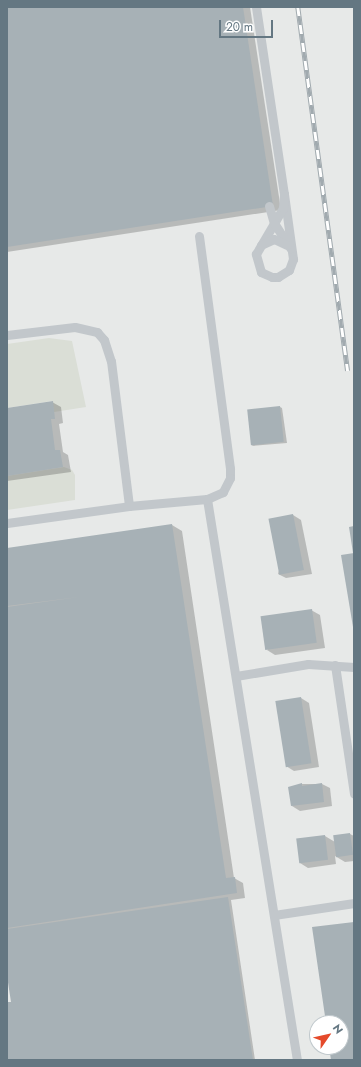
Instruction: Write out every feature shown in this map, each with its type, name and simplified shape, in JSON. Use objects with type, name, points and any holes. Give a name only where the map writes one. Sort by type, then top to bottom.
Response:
[{"type":"lane","points":[[256,7],[284,194],[292,265],[284,275],[272,277],[261,272],[257,266],[256,254],[258,248],[283,208],[284,194]]},
{"type":"lane","points":[[269,206],[274,223],[291,250]]},
{"type":"lane","points":[[7,523],[129,506],[207,499],[223,492],[230,478],[230,469],[199,236]]},
{"type":"lane","points":[[258,248],[262,243],[274,239],[285,243],[291,250]]},
{"type":"lane","points":[[7,335],[75,327],[97,332],[104,340],[111,361],[129,506]]},
{"type":"lane","points":[[207,499],[298,1060]]},
{"type":"lane","points":[[236,676],[308,664],[354,667]]},
{"type":"lane","points":[[335,665],[354,794]]},
{"type":"lane","points":[[274,914],[354,903]]},
{"type":"shaded area","points":[[7,7],[354,7],[354,1060],[7,1060]]},
{"type":"shaded area","points":[[49,338],[72,341],[86,407],[54,412],[52,401],[7,408],[7,344]]},
{"type":"shaded area","points":[[64,467],[72,470],[75,475],[75,500],[7,510],[7,476]]},
{"type":"building","points":[[7,7],[243,7],[273,206],[7,247]]},
{"type":"building","points":[[53,401],[55,419],[51,419],[55,450],[60,450],[63,467],[7,476],[7,408]]},
{"type":"building","points":[[280,406],[284,442],[251,445],[247,409]]},
{"type":"building","points":[[293,514],[304,570],[279,575],[268,519]]},
{"type":"building","points":[[172,524],[226,878],[235,877],[237,893],[7,928],[7,607],[79,597],[7,606],[7,548]]},
{"type":"building","points":[[354,526],[354,552],[353,553],[349,527]]},
{"type":"building","points":[[354,553],[354,626],[353,627],[341,555]]},
{"type":"building","points":[[312,609],[317,643],[265,650],[261,616]]},
{"type":"building","points":[[301,697],[311,763],[286,767],[275,701]]},
{"type":"building","points":[[302,783],[302,786],[322,783],[324,802],[291,806],[288,787]]},
{"type":"building","points":[[350,833],[353,855],[336,857],[333,835]]},
{"type":"building","points":[[325,835],[328,860],[299,863],[296,839]]},
{"type":"building","points":[[228,897],[253,1060],[7,1060],[7,1002],[11,1002],[7,976],[7,929]]},
{"type":"building","points":[[354,922],[354,1059],[331,1060],[330,1055],[349,1055],[349,1015],[325,1015],[312,927]]},
{"type":"railway","points":[[298,7],[348,371]]}]
